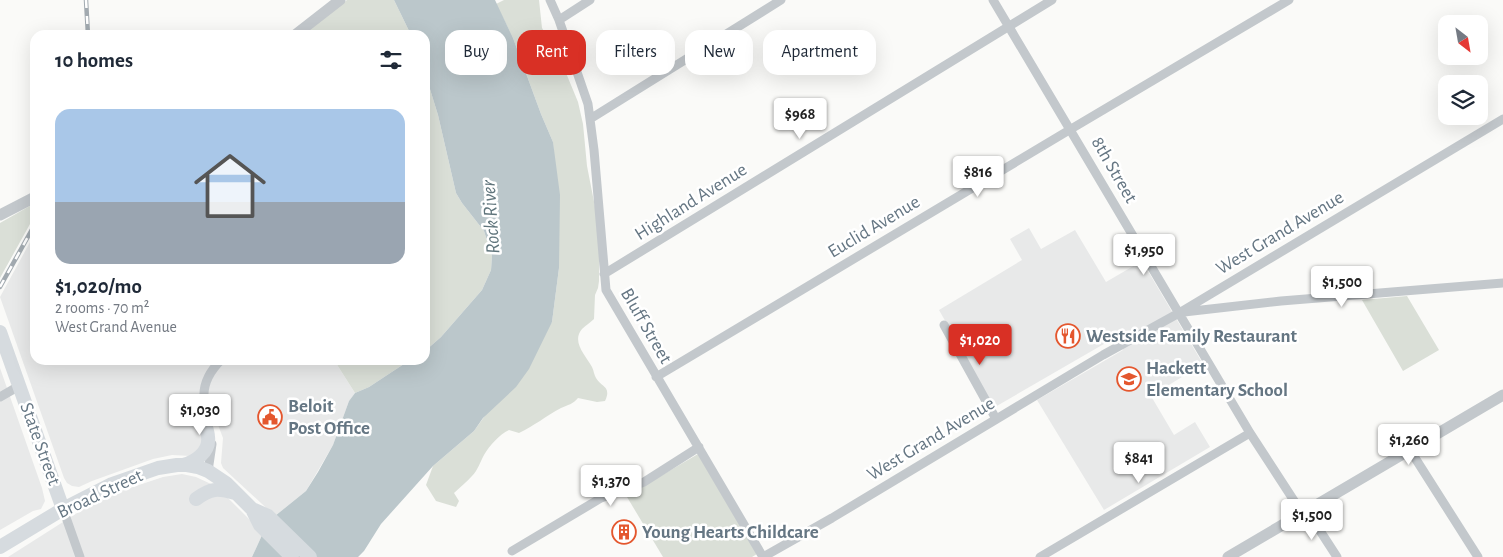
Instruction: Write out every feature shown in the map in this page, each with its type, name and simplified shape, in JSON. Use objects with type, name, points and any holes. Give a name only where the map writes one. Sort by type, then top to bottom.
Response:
[{"type":"main road","name":"State Street","points":[[0,332],[63,509]]},
{"type":"main road","points":[[182,465],[190,463],[204,453],[207,445],[208,438],[203,417],[204,397]]},
{"type":"main road","name":"Broad Street","points":[[0,547],[89,494],[158,468],[182,465],[198,467],[208,471],[226,483],[264,520],[310,557]]},
{"type":"main road","points":[[196,499],[215,489],[237,494]]},
{"type":"main road","name":"Broad Street","points":[[264,520],[292,557]]},
{"type":"street","points":[[301,30],[340,0]]},
{"type":"street","name":"Bluff Street","points":[[550,0],[559,20],[588,104],[606,290],[763,557]]},
{"type":"street","points":[[559,20],[590,0]]},
{"type":"street","points":[[590,119],[781,0]]},
{"type":"street","name":"8th Street","points":[[993,0],[1250,433],[1302,513],[1315,524],[1336,557]]},
{"type":"street","name":"Highland Avenue","points":[[604,274],[1052,0]]},
{"type":"street","name":"Euclid Avenue","points":[[656,377],[1275,4],[1289,0]]},
{"type":"street","name":"West Grand Avenue","points":[[763,557],[832,518],[1103,355],[1179,313],[1503,119]]},
{"type":"street","points":[[0,215],[30,200]]},
{"type":"street","points":[[1179,313],[1281,301],[1503,283]]},
{"type":"street","points":[[944,325],[996,419]]},
{"type":"street","points":[[208,471],[212,445],[211,428],[204,397],[206,381],[216,365]]},
{"type":"street","points":[[0,397],[19,386]]},
{"type":"street","points":[[1228,557],[1503,395]]},
{"type":"street","points":[[1043,556],[1250,433]]},
{"type":"street","points":[[512,551],[601,498],[644,482],[699,447]]},
{"type":"street","points":[[1410,450],[1478,557]]},
{"type":"street","name":"State Street","points":[[63,509],[80,557]]},
{"type":"shaded area","points":[[347,0],[394,0],[409,30],[309,30]]},
{"type":"shaded area","points":[[504,0],[539,0],[543,30],[517,30],[517,49],[496,4]]},
{"type":"shaded area","points":[[527,75],[567,75],[578,102],[583,124],[587,166],[596,212],[599,253],[599,281],[595,295],[594,319],[582,329],[578,339],[595,377],[607,390],[607,396],[605,401],[597,402],[578,398],[519,433],[509,430],[502,435],[486,451],[474,474],[454,493],[459,501],[456,507],[436,501],[426,485],[433,466],[474,431],[552,322],[559,268],[553,142]]},
{"type":"shaded area","points":[[430,89],[456,193],[484,231],[492,256],[491,270],[482,290],[441,337],[430,347]]},
{"type":"shaded area","points":[[30,206],[30,224],[0,278],[0,223]]},
{"type":"shaded area","points":[[1029,228],[1041,249],[1075,230],[1106,282],[1142,261],[1203,364],[1151,396],[1174,435],[1195,422],[1210,447],[1104,510],[1037,400],[1123,350],[1116,337],[995,407],[939,310],[1022,260],[1010,239]]},
{"type":"shaded area","points":[[30,242],[30,365],[337,365],[355,393],[349,401],[333,445],[306,491],[275,516],[223,468],[221,463],[223,438],[215,417],[200,421],[205,443],[191,456],[172,455],[153,459],[79,487],[72,486],[64,478],[0,297]]},
{"type":"shaded area","points":[[1407,296],[1439,350],[1403,371],[1362,300]]},
{"type":"shaded area","points":[[337,365],[402,365],[369,387],[355,393]]},
{"type":"shaded area","points":[[0,368],[45,501],[41,509],[33,511],[0,530]]},
{"type":"shaded area","points":[[698,454],[757,554],[752,557],[663,557],[624,492],[642,487]]},
{"type":"shaded area","points":[[182,474],[196,477],[211,484],[227,497],[263,533],[252,557],[8,557],[96,501],[163,477]]},
{"type":"water","name":"Rock River","points":[[394,0],[495,0],[513,38],[517,49],[517,75],[527,75],[553,142],[560,195],[559,268],[552,322],[529,369],[516,387],[483,418],[474,431],[433,466],[381,524],[358,557],[252,557],[263,533],[275,516],[306,491],[318,472],[333,445],[349,401],[355,393],[369,387],[402,365],[430,365],[430,347],[441,337],[482,290],[491,270],[492,256],[484,231],[456,193],[430,89],[430,30],[409,30]]},
{"type":"railway","points":[[86,0],[88,30]]},
{"type":"railway","points":[[0,287],[30,233]]},
{"type":"place","name":"Westside Family Restaurant","points":[[1068,336]]},
{"type":"place","name":"Hackett Elementary School","points":[[1129,379]]},
{"type":"place","name":"Beloit Post Office","points":[[270,417]]},
{"type":"place","name":"Young Hearts Childcare","points":[[624,532]]}]
